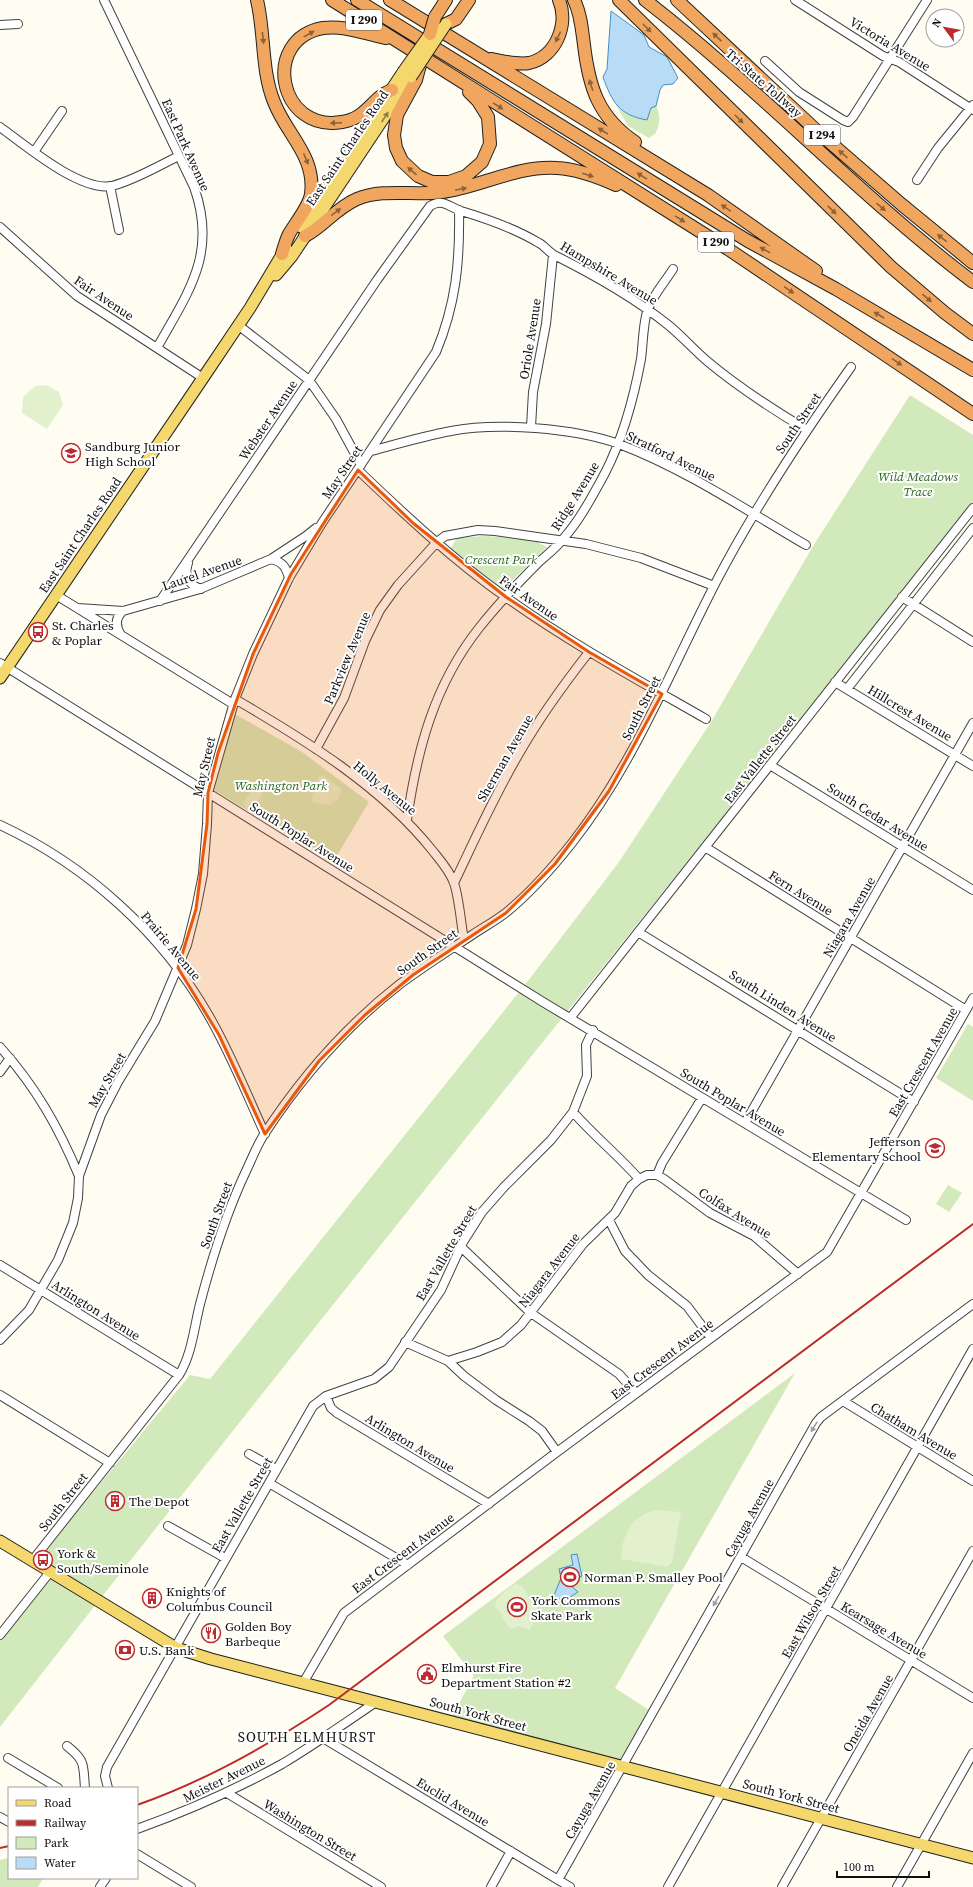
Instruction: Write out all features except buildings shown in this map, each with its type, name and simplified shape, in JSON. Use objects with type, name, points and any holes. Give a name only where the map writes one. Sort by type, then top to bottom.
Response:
[{"type":"highway","points":[[257,0],[271,95],[279,113],[304,154],[310,167],[312,180],[311,196],[288,236],[282,254]]},
{"type":"highway","name":"I 290","points":[[332,0],[728,249],[973,414]]},
{"type":"highway","name":"I 290","points":[[357,0],[741,236],[973,370]]},
{"type":"highway","points":[[390,0],[708,195],[815,270],[836,290]]},
{"type":"highway","points":[[395,0],[411,13]]},
{"type":"highway","points":[[430,34],[440,20],[446,0]]},
{"type":"highway","points":[[440,20],[456,19],[469,0]]},
{"type":"highway","points":[[482,57],[506,62],[528,63],[545,55],[558,39],[562,28],[563,15],[559,0]]},
{"type":"highway","points":[[574,0],[580,15],[590,82],[605,114],[621,132],[699,184],[708,195]]},
{"type":"highway","points":[[619,0],[891,267],[945,313],[973,334]]},
{"type":"highway","name":"Tri-State Tollway","points":[[645,0],[683,30],[868,196],[973,282]]},
{"type":"highway","name":"Tri-State Tollway","points":[[677,0],[816,131],[973,263]]},
{"type":"highway","points":[[392,90],[384,93],[367,111],[356,118],[339,123],[323,122],[309,118],[296,107],[285,87],[284,71],[288,55],[296,44],[309,34],[322,28],[344,28],[396,40]]},
{"type":"highway","points":[[420,63],[410,77],[397,115],[395,128],[396,148],[405,165],[413,173],[427,180],[444,183],[466,176],[482,162],[490,144],[488,117],[478,101],[453,77]]},
{"type":"highway","points":[[305,236],[313,232],[325,220],[346,204],[368,196],[454,190],[542,168],[572,170],[606,181],[665,210]]},
{"type":"main road","points":[[420,63],[440,20],[453,0]]},
{"type":"main road","points":[[440,20],[463,0]]},
{"type":"main road","name":"East Saint Charles Road","points":[[250,308],[288,261],[410,77],[430,34]]},
{"type":"main road","name":"East Saint Charles Road","points":[[0,678],[3,666],[56,595],[203,378],[250,308],[282,254],[392,90],[410,77]]},
{"type":"main road","name":"South York Street","points":[[0,1541],[176,1648],[211,1659],[973,1858]]},
{"type":"street","name":"East Park Avenue","points":[[104,0],[194,188],[200,207],[203,228],[202,250],[194,279],[157,348]]},
{"type":"street","name":"Victoria Avenue","points":[[794,0],[883,56],[891,57],[972,108]]},
{"type":"street","points":[[765,61],[799,92],[842,120],[848,122],[853,117],[927,0]]},
{"type":"street","points":[[0,25],[18,24]]},
{"type":"street","points":[[917,180],[938,148],[972,108]]},
{"type":"street","points":[[34,152],[62,112]]},
{"type":"street","points":[[0,127],[34,152],[76,179],[90,184],[110,186],[179,156]]},
{"type":"street","points":[[110,186],[119,230]]},
{"type":"street","name":"Hampshire Avenue","points":[[396,254],[430,206],[436,203],[445,203],[458,210],[482,216],[502,224],[538,242],[553,255],[577,266],[648,310],[668,325],[726,377],[806,430]]},
{"type":"street","name":"May Street","points":[[0,1340],[22,1318],[41,1291],[58,1260],[73,1223],[78,1198],[79,1176],[101,1115],[118,1082],[155,1021],[178,968],[192,929],[200,891],[206,850],[208,793],[234,701],[253,654],[289,578],[322,523],[431,362],[443,336],[452,304],[457,275],[459,244],[458,210]]},
{"type":"street","name":"Fair Avenue","points":[[0,227],[73,293],[203,378]]},
{"type":"street","name":"Webster Avenue","points":[[160,601],[396,254]]},
{"type":"street","name":"Oriole Avenue","points":[[531,428],[533,392],[546,324],[553,255]]},
{"type":"street","name":"Ridge Avenue","points":[[407,820],[412,782],[421,744],[440,691],[467,643],[506,597],[563,540],[590,500],[605,473],[617,444],[635,388],[648,310],[673,269]]},
{"type":"street","name":"Fair Avenue","points":[[238,326],[309,380],[336,419],[360,467],[398,510],[506,597],[589,652],[706,719]]},
{"type":"street","name":"South Street","points":[[32,1561],[179,1375],[186,1363],[199,1307],[219,1237],[239,1186],[265,1134],[301,1082],[342,1036],[402,983],[506,913],[522,899],[573,842],[593,815],[623,768],[662,694],[714,586],[753,515],[806,430],[851,367]]},
{"type":"street","name":"Stratford Avenue","points":[[371,451],[451,431],[496,427],[531,428],[582,435],[617,444],[690,477],[806,545]]},
{"type":"street","name":"East Vallette Street","points":[[571,1017],[902,597],[970,517],[973,508]]},
{"type":"street","name":"Laurel Avenue","points":[[78,608],[123,611],[201,589],[271,559],[306,536],[322,523]]},
{"type":"street","points":[[847,689],[973,528]]},
{"type":"street","name":"Parkview Avenue","points":[[316,749],[344,698],[365,641],[380,610],[398,585],[437,542],[445,536],[478,530],[518,533],[586,544],[641,558],[714,586]]},
{"type":"street","points":[[189,558],[186,574],[188,580],[192,585],[201,589]]},
{"type":"street","points":[[271,559],[278,561],[286,568],[289,578]]},
{"type":"street","name":"Holly Avenue","points":[[56,595],[122,636],[316,749],[407,820],[442,863],[454,883],[464,940]]},
{"type":"street","points":[[902,597],[973,642]]},
{"type":"street","points":[[122,636],[116,624],[117,619],[123,611]]},
{"type":"street","name":"Sherman Avenue","points":[[454,883],[487,812],[520,752],[549,706],[589,652]]},
{"type":"street","name":"South Poplar Avenue","points":[[3,666],[702,1098],[906,1220]]},
{"type":"street","name":"Hillcrest Avenue","points":[[835,682],[973,766]]},
{"type":"street","name":"Niagara Avenue","points":[[745,1123],[973,723]]},
{"type":"street","name":"South Cedar Avenue","points":[[770,765],[973,890]]},
{"type":"street","name":"Prairie Avenue","points":[[0,825],[53,854],[103,891],[135,920],[178,968],[203,1005],[219,1035],[265,1134]]},
{"type":"street","name":"Fern Avenue","points":[[705,847],[966,1010]]},
{"type":"street","name":"South Linden Avenue","points":[[638,932],[914,1102]]},
{"type":"street","name":"East Crescent Avenue","points":[[303,1683],[341,1616],[557,1452],[830,1249],[973,998]]},
{"type":"street","name":"East Vallette Street","points":[[108,1787],[105,1776],[107,1767],[313,1406],[326,1396],[365,1384],[379,1376],[389,1367],[441,1290],[472,1226],[492,1199],[540,1152],[573,1112],[587,1076],[586,1045],[593,1030]]},
{"type":"street","points":[[0,1048],[10,1058],[28,1082],[53,1119],[79,1176]]},
{"type":"street","points":[[0,1072],[10,1058]]},
{"type":"street","points":[[573,1112],[592,1134],[625,1164],[638,1179],[647,1175],[657,1175],[662,1163],[702,1098]]},
{"type":"street","name":"Colfax Avenue","points":[[657,1175],[710,1213],[754,1236],[798,1274]]},
{"type":"street","name":"Niagara Avenue","points":[[448,1361],[502,1342],[517,1329],[573,1255],[609,1220],[621,1205],[631,1186],[638,1179]]},
{"type":"street","points":[[609,1220],[625,1251],[648,1275],[687,1306],[711,1338]]},
{"type":"street","points":[[461,1247],[467,1250],[493,1278],[531,1312],[619,1374],[636,1393]]},
{"type":"street","name":"Arlington Avenue","points":[[0,1265],[179,1375]]},
{"type":"street","name":"Cayuga Avenue","points":[[558,1880],[816,1423],[821,1417],[973,1304]]},
{"type":"street","points":[[406,1342],[448,1361],[464,1376],[496,1400],[542,1431],[557,1452]]},
{"type":"street","name":"East Wilson Street","points":[[668,1887],[973,1350]]},
{"type":"street","points":[[0,1395],[110,1463]]},
{"type":"street","name":"Arlington Avenue","points":[[326,1396],[331,1408],[337,1413],[489,1504]]},
{"type":"street","name":"Chatham Avenue","points":[[843,1401],[973,1481]]},
{"type":"street","points":[[249,1454],[276,1469]]},
{"type":"street","points":[[269,1483],[408,1565]]},
{"type":"street","points":[[168,1526],[225,1558]]},
{"type":"street","name":"Oneida Avenue","points":[[782,1887],[973,1551]]},
{"type":"street","name":"Kearsage Avenue","points":[[741,1557],[973,1698]]},
{"type":"street","points":[[0,1635],[50,1572]]},
{"type":"street","name":"Meister Avenue","points":[[138,1829],[172,1817],[227,1793],[283,1763],[376,1702]]},
{"type":"street","name":"Euclid Avenue","points":[[323,1738],[570,1887]]},
{"type":"street","points":[[67,1746],[79,1755],[82,1760],[85,1787]]},
{"type":"street","points":[[897,1887],[973,1753]]},
{"type":"street","points":[[8,1758],[56,1787]]},
{"type":"street","name":"Washington Street","points":[[227,1793],[381,1887]]},
{"type":"street","points":[[491,1887],[511,1851]]},
{"type":"street","points":[[138,1855],[191,1887]]},
{"type":"highlighted area","points":[[358,470],[413,523],[506,597],[589,652],[662,694],[609,791],[555,864],[506,913],[413,975],[365,1015],[319,1061],[265,1134],[219,1035],[178,968],[196,909],[207,824],[208,793],[218,753],[253,654],[291,574]]},
{"type":"green space","points":[[615,103],[621,110],[647,120],[651,108],[656,106],[659,113],[659,120],[655,134],[649,138],[628,126]]},
{"type":"green space","points":[[46,385],[59,392],[63,405],[47,429],[22,413],[23,397],[35,386]]},
{"type":"green space","name":"Wild Meadows Trace","points":[[910,395],[973,435],[973,502],[242,1419],[0,1727],[0,1639],[55,1570],[38,1559],[190,1375],[210,1379],[531,977],[619,862],[711,722],[813,546]]},
{"type":"green space","name":"Crescent Park","points":[[484,536],[531,539],[547,547],[503,589],[450,549],[457,538]]},
{"type":"green space","name":"Washington Park","points":[[235,714],[302,752],[369,802],[333,862],[214,790]]},
{"type":"green space","points":[[322,775],[342,789],[338,799],[329,805],[315,803],[311,800],[318,777]]},
{"type":"green space","points":[[254,786],[264,791],[252,811],[243,805]]},
{"type":"green space","points":[[968,1024],[973,1027],[973,1101],[936,1078]]},
{"type":"green space","points":[[948,1185],[962,1193],[949,1212],[936,1204]]},
{"type":"green space","points":[[795,1373],[615,1688],[649,1710],[621,1760],[452,1716],[474,1676],[443,1636]]},
{"type":"green space","points":[[655,1510],[681,1512],[672,1562],[667,1567],[621,1559],[623,1542],[629,1528],[640,1517]]},
{"type":"green space","name":"York Commons Skate Park","points":[[516,1584],[522,1586],[530,1599],[537,1606],[538,1611],[530,1630],[519,1626],[511,1629],[502,1618],[503,1615],[495,1607],[500,1596]]},
{"type":"green space","points":[[8,1858],[8,1879],[42,1879],[38,1887],[0,1887],[0,1860]]},
{"type":"water","points":[[611,11],[644,35],[649,47],[667,57],[678,78],[673,84],[663,85],[660,90],[656,106],[651,108],[647,120],[637,118],[623,111],[613,100],[603,77],[607,69]]},
{"type":"water","name":"Norman P. Smalley Pool","points":[[577,1554],[582,1576],[573,1579],[570,1585],[578,1592],[567,1599],[553,1598],[561,1578],[559,1569],[573,1565],[571,1555]]},
{"type":"railway","points":[[138,1805],[188,1785],[236,1761],[260,1748],[329,1705],[973,1224]]},
{"type":"railway","points":[[0,1848],[8,1846]]},
{"type":"place","name":"Sandburg Junior High School","points":[[71,453]]},
{"type":"place","name":"St. Charles & Poplar","points":[[38,632]]},
{"type":"place","name":"Jefferson Elementary School","points":[[935,1148]]},
{"type":"place","name":"The Depot","points":[[115,1501]]},
{"type":"place","name":"York & South/Seminole","points":[[43,1560]]},
{"type":"place","name":"Norman P. Smalley Pool","points":[[570,1577]]},
{"type":"place","name":"Knights of Columbus Council","points":[[152,1598]]},
{"type":"place","name":"York Commons Skate Park","points":[[517,1607]]},
{"type":"place","name":"Golden Boy Barbeque","points":[[211,1633]]},
{"type":"place","name":"U.S. Bank","points":[[125,1650]]},
{"type":"place","name":"Elmhurst Fire Department Station #2","points":[[427,1674]]},
{"type":"district","name":"SOUTH ELMHURST","points":[[307,1737]]}]
